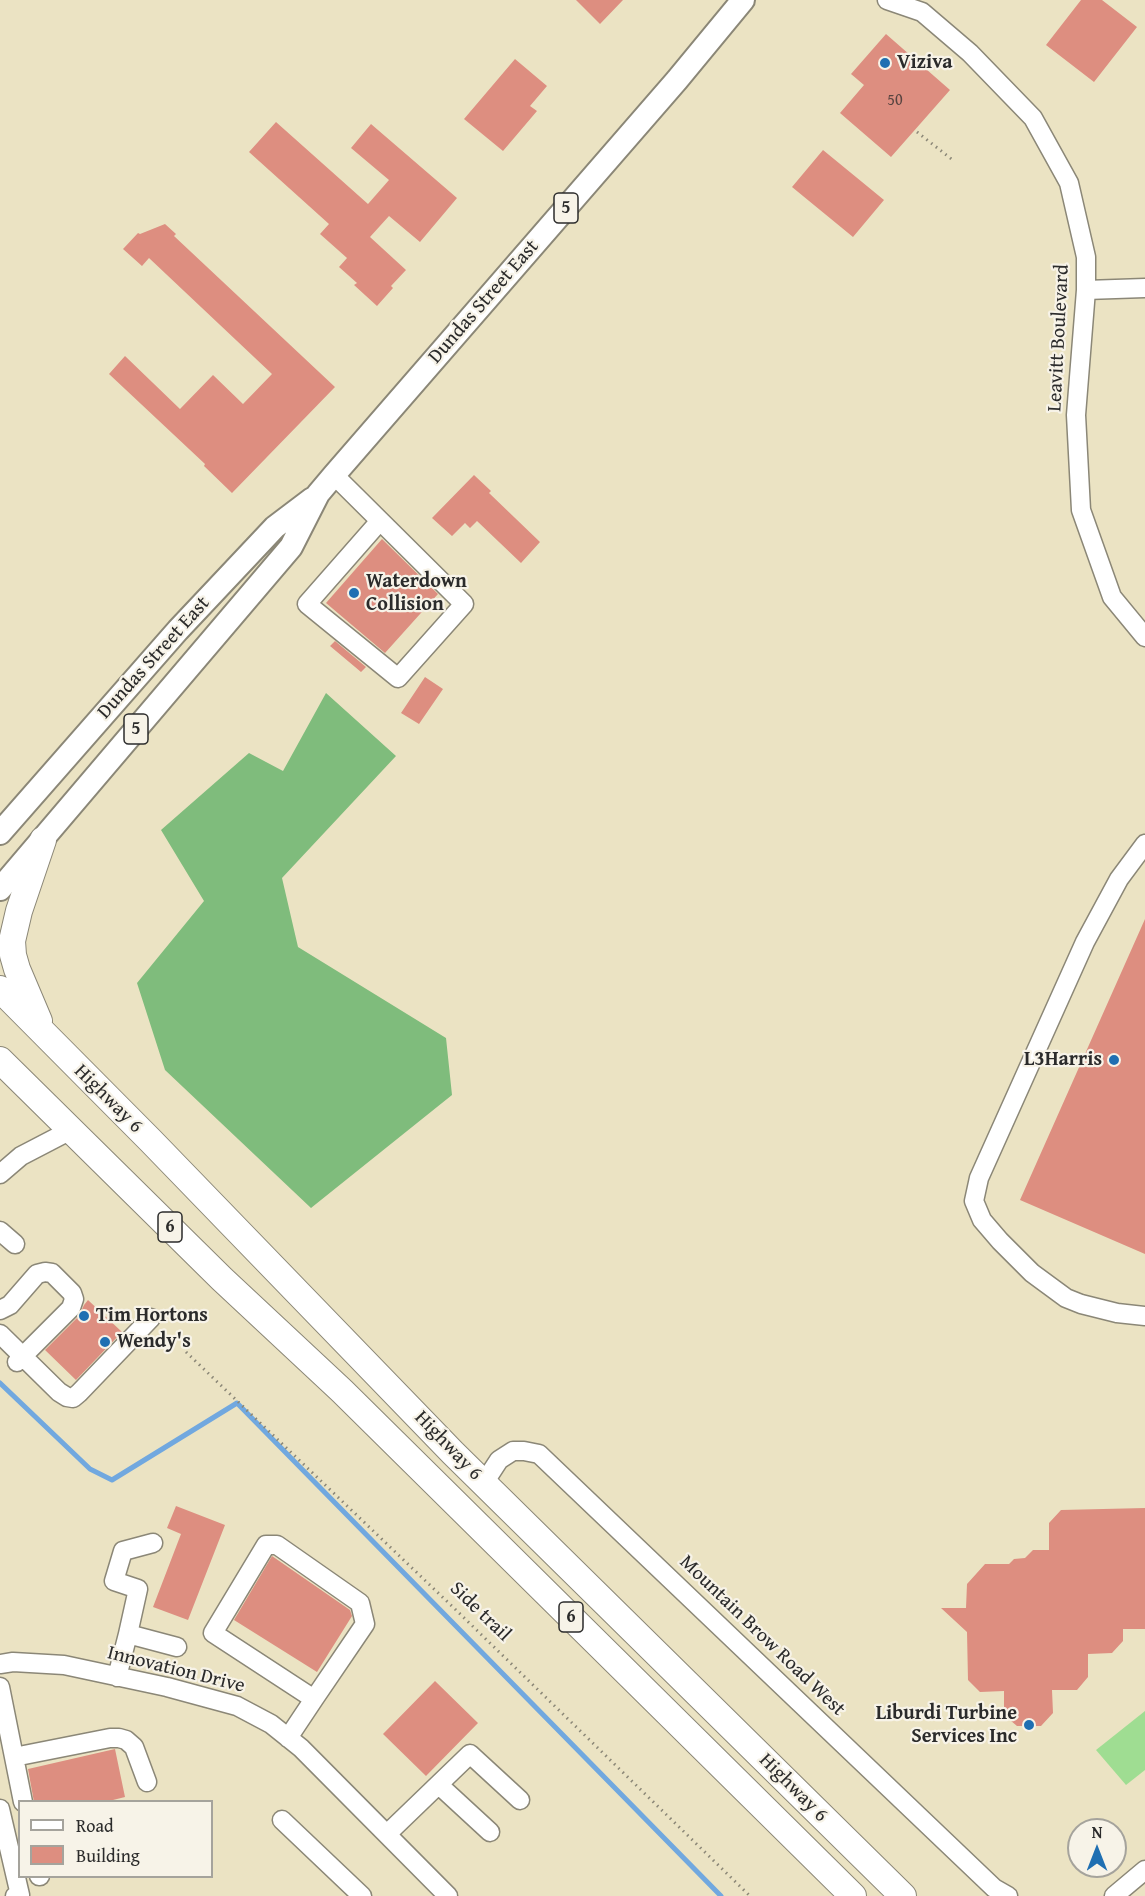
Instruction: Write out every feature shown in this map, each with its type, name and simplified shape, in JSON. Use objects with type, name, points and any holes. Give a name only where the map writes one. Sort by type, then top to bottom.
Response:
[{"type":"highway","points":[[43,840],[19,911],[12,941],[16,969],[45,1036]]},
{"type":"highway","name":"Highway 6","points":[[0,989],[159,1149],[453,1453],[903,1896]]},
{"type":"highway","name":"Highway 6","points":[[0,1060],[222,1279],[429,1476],[853,1896]]},
{"type":"main road","name":"Dundas Street East","points":[[0,833],[178,630],[275,527],[318,494],[677,80],[743,0]]},
{"type":"main road","name":"Dundas Street East","points":[[0,889],[291,547],[318,494]]},
{"type":"street","name":"Leavitt Boulevard","points":[[887,0],[919,6],[970,53],[1033,118],[1068,183],[1086,257],[1086,290],[1076,415],[1081,510],[1112,597],[1145,637]]},
{"type":"street","points":[[1086,290],[1145,288]]},
{"type":"street","points":[[334,476],[464,604],[398,678],[308,604],[380,522]]},
{"type":"street","points":[[1145,844],[1119,879],[1085,942],[979,1178],[974,1201],[982,1220],[1000,1241],[1032,1273],[1066,1298],[1117,1313],[1145,1316]]},
{"type":"street","points":[[0,1174],[21,1156],[71,1130]]},
{"type":"street","points":[[0,1231],[15,1244]]},
{"type":"street","points":[[0,1310],[10,1305],[37,1274],[45,1272],[52,1273],[72,1293],[74,1299],[71,1308],[20,1359]]},
{"type":"street","points":[[0,1334],[20,1359],[59,1392],[73,1398],[152,1318]]},
{"type":"street","name":"Mountain Brow Road West","points":[[484,1483],[499,1460],[513,1451],[524,1450],[539,1454],[994,1888],[1008,1896]]},
{"type":"street","points":[[429,1476],[453,1453]]},
{"type":"street","points":[[117,1677],[138,1589],[114,1581],[123,1551],[153,1543]]},
{"type":"street","points":[[288,1738],[365,1624],[360,1603],[278,1545],[266,1545],[213,1633],[314,1699]]},
{"type":"street","points":[[128,1634],[177,1647]]},
{"type":"street","name":"Innovation Drive","points":[[0,1664],[13,1662],[64,1665],[167,1687],[237,1706],[271,1724],[301,1748],[387,1834],[439,1893]]},
{"type":"street","points":[[0,1687],[23,1800]]},
{"type":"street","points":[[14,1757],[119,1738],[126,1740],[134,1747],[147,1782]]},
{"type":"street","points":[[387,1834],[470,1754],[520,1800]]},
{"type":"street","points":[[439,1785],[490,1832]]},
{"type":"street","points":[[0,1809],[20,1895],[15,1896]]},
{"type":"street","points":[[282,1820],[363,1896]]},
{"type":"street","points":[[1113,1896],[1145,1870]]},
{"type":"path","points":[[917,132],[954,160]]},
{"type":"path","name":"Side trail","points":[[186,1352],[439,1593],[750,1896]]},
{"type":"green space","points":[[326,693],[396,756],[282,878],[298,947],[446,1038],[452,1095],[311,1208],[165,1070],[137,983],[204,901],[161,830],[249,753],[283,771]]},
{"type":"green space","points":[[1145,1711],[1145,1770],[1126,1785],[1096,1750]]},
{"type":"building","points":[[576,0],[623,0],[600,24]]},
{"type":"building","points":[[1081,0],[1102,0],[1137,27],[1094,82],[1046,45]]},
{"type":"building","points":[[886,34],[950,90],[891,157],[840,113],[864,85],[851,74]]},
{"type":"building","points":[[515,59],[547,86],[530,106],[537,111],[503,151],[464,119]]},
{"type":"building","points":[[276,122],[368,204],[389,180],[351,148],[371,124],[457,198],[420,242],[389,216],[370,237],[406,270],[377,306],[354,285],[357,283],[339,267],[347,258],[320,234],[329,224],[249,152]]},
{"type":"building","points":[[823,150],[884,200],[853,237],[792,187]]},
{"type":"building","points":[[165,224],[176,234],[174,236],[335,387],[232,493],[204,466],[205,464],[109,374],[125,356],[180,409],[213,375],[243,404],[272,374],[149,258],[142,266],[123,249],[138,233]]},
{"type":"building","points":[[474,475],[491,491],[489,493],[540,542],[521,563],[477,521],[470,528],[465,523],[452,536],[432,518]]},
{"type":"building","points":[[382,539],[438,594],[385,653],[326,603]]},
{"type":"building","points":[[335,641],[366,667],[361,672],[330,646]]},
{"type":"building","points":[[425,677],[443,689],[419,724],[401,713]]},
{"type":"building","name":"L3Harris","points":[[1145,919],[1145,1254],[1020,1200]]},
{"type":"building","points":[[88,1300],[122,1332],[76,1380],[45,1350],[79,1316]]},
{"type":"building","points":[[176,1506],[225,1525],[188,1620],[153,1607],[181,1534],[167,1528]]},
{"type":"building","points":[[1145,1508],[1145,1629],[1123,1629],[1123,1641],[1112,1653],[1088,1654],[1088,1677],[1077,1690],[1052,1690],[1053,1713],[1041,1726],[1035,1726],[1028,1732],[1023,1726],[1017,1726],[1004,1715],[1004,1691],[980,1692],[968,1680],[967,1632],[941,1608],[966,1608],[967,1584],[985,1564],[1009,1564],[1014,1559],[1025,1558],[1033,1550],[1049,1550],[1049,1523],[1061,1510]]},
{"type":"building","points":[[272,1556],[350,1610],[352,1616],[317,1672],[234,1620]]},
{"type":"building","points":[[435,1681],[478,1723],[426,1776],[383,1734]]},
{"type":"building","points":[[115,1749],[125,1797],[113,1800],[34,1800],[28,1769]]},
{"type":"waterway","points":[[0,1383],[90,1469],[112,1480],[237,1403],[721,1896]]},
{"type":"place","name":"Viziva","points":[[885,63]]},
{"type":"place","name":"Waterdown Collision","points":[[354,593]]},
{"type":"place","name":"L3Harris","points":[[1114,1060]]},
{"type":"place","name":"Tim Hortons","points":[[84,1316]]},
{"type":"place","name":"Wendy's","points":[[105,1342]]},
{"type":"place","name":"Liburdi Turbine Services Inc","points":[[1029,1725]]}]
